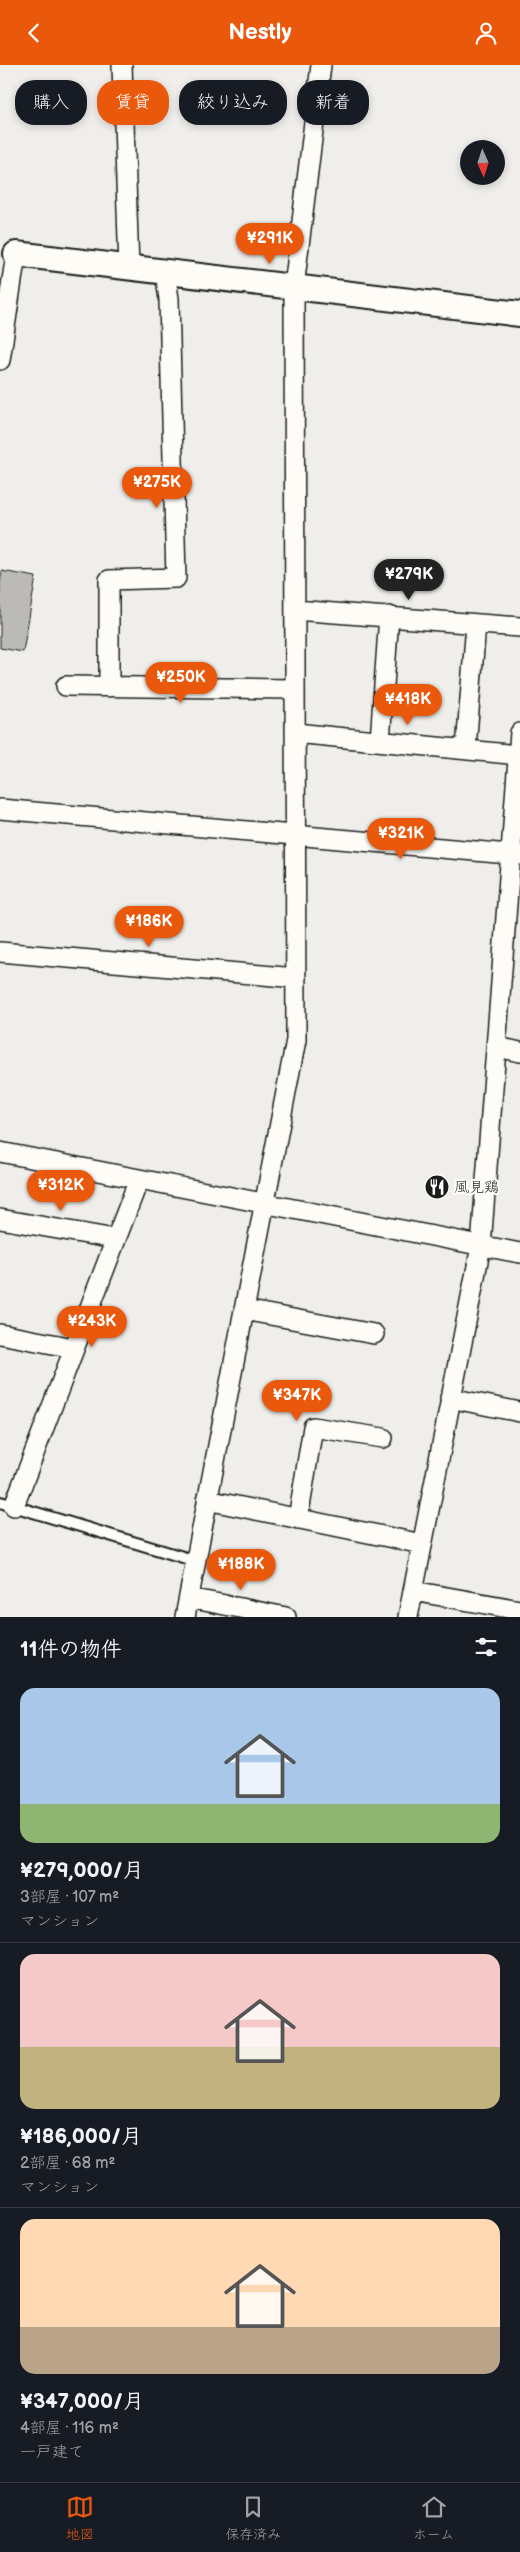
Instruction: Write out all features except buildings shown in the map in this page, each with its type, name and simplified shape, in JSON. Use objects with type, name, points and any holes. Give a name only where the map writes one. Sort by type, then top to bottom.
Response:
[{"type":"street","points":[[122,65],[129,268]]},
{"type":"street","points":[[185,1617],[296,1040],[294,287],[321,65]]},
{"type":"street","points":[[0,360],[16,254],[520,314]]},
{"type":"street","points":[[109,687],[109,580],[176,578],[169,299],[165,272]]},
{"type":"street","points":[[295,610],[520,627]]},
{"type":"street","points":[[380,741],[389,616]]},
{"type":"street","points":[[466,748],[476,624]]},
{"type":"street","points":[[66,686],[295,689]]},
{"type":"street","points":[[295,733],[466,748],[518,755]]},
{"type":"street","points":[[408,1617],[481,1246],[515,854],[520,733]]},
{"type":"street","points":[[0,809],[515,854]]},
{"type":"street","points":[[0,952],[296,978]]},
{"type":"street","points":[[497,1047],[520,1052]]},
{"type":"street","points":[[0,1151],[520,1253]]},
{"type":"street","points":[[7,1504],[74,1348],[138,1179]]},
{"type":"street","points":[[0,1219],[115,1239]]},
{"type":"street","points":[[244,1310],[374,1334]]},
{"type":"street","points":[[0,1334],[74,1348]]},
{"type":"street","points":[[450,1398],[520,1412]]},
{"type":"street","points":[[298,1519],[313,1427],[383,1439]]},
{"type":"street","points":[[208,1500],[422,1544]]},
{"type":"street","points":[[413,1591],[520,1610]]},
{"type":"street","points":[[189,1598],[286,1617]]},
{"type":"lane","points":[[7,1504],[196,1561]]},
{"type":"place","name":"風見鶏","points":[[437,1187]]}]
